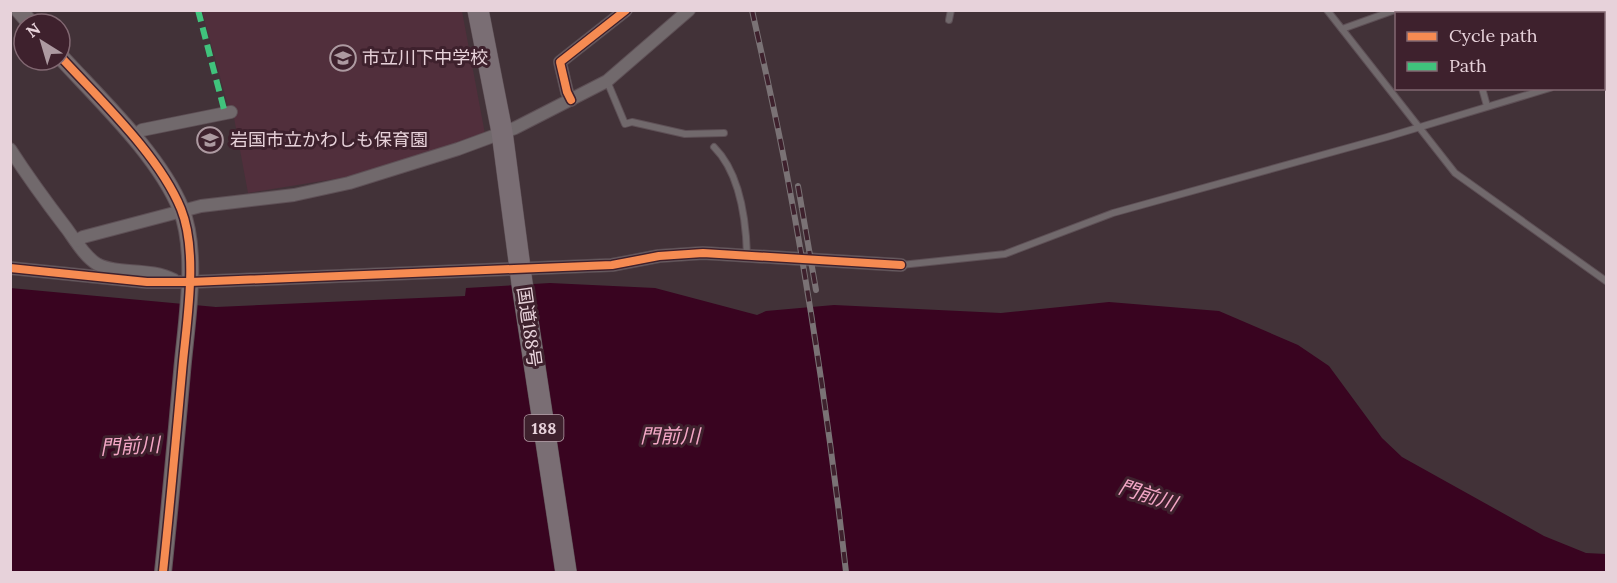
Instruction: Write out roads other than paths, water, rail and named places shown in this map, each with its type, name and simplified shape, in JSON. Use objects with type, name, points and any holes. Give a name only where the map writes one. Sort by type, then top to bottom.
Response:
[{"type":"highway","name":"国道188号","points":[[478,10],[502,132],[567,573]]},
{"type":"street","points":[[571,100],[560,62],[626,10]]},
{"type":"street","points":[[76,241],[83,237],[182,210],[294,195],[349,183],[458,149],[515,128],[607,81],[689,10]]},
{"type":"street","points":[[72,69],[133,137],[168,182],[182,210],[189,238],[164,573]]},
{"type":"street","points":[[133,137],[142,130],[231,112]]},
{"type":"street","points":[[10,149],[76,241],[98,264],[163,274],[185,286]]},
{"type":"street","points":[[10,268],[185,286],[522,275],[612,265],[658,256],[703,253],[901,265]]},
{"type":"lane","points":[[949,20],[951,10]]},
{"type":"lane","points":[[1327,10],[1455,173],[1606,281]]},
{"type":"lane","points":[[1342,29],[1395,10]]},
{"type":"lane","points":[[607,81],[625,124],[632,122],[685,134],[724,133]]},
{"type":"lane","points":[[1483,90],[1487,106]]},
{"type":"lane","points":[[901,265],[1005,254],[1113,213],[1543,90]]},
{"type":"lane","points":[[714,147],[722,156],[733,178],[744,215],[747,256]]},
{"type":"water","name":"門前川","points":[[550,283],[655,288],[757,315],[766,311],[834,305],[1001,313],[1109,302],[1219,311],[1298,345],[1329,366],[1382,438],[1402,457],[1544,536],[1586,553],[1606,554],[1606,572],[11,572],[10,288],[216,307],[465,296],[466,288]]},
{"type":"railway","points":[[752,10],[783,154],[805,274],[846,572]]},
{"type":"railway","points":[[798,186],[816,290]]},
{"type":"place","name":"市立川下中学校","points":[[343,58]]},
{"type":"place","name":"岩国市立かわしも保育園","points":[[210,140]]}]
